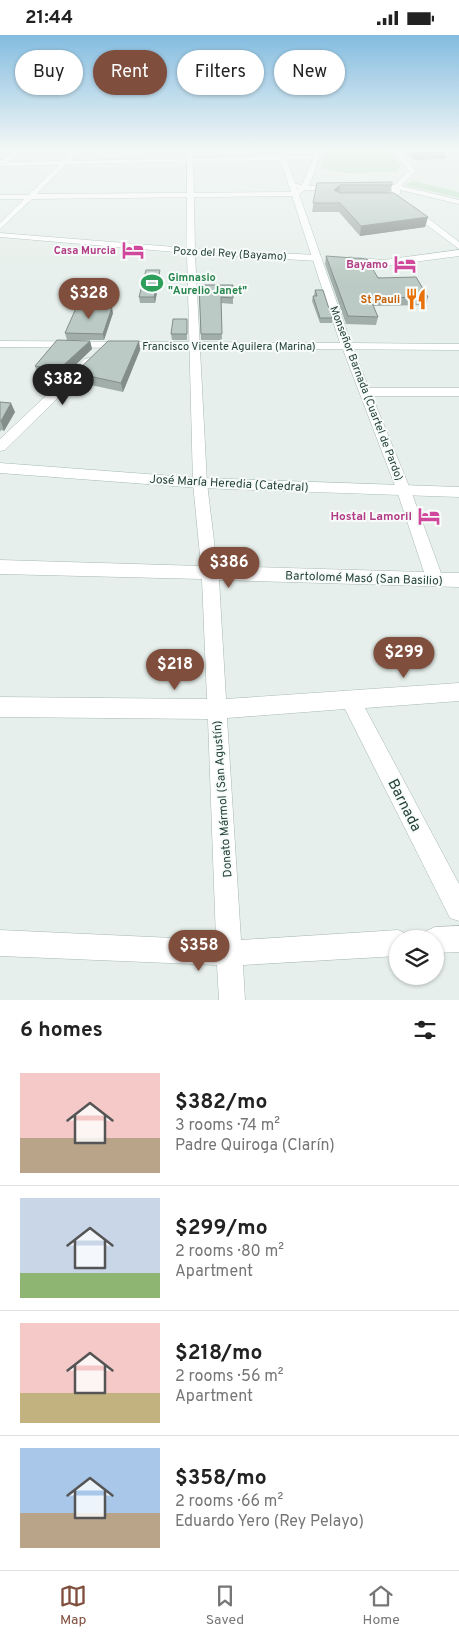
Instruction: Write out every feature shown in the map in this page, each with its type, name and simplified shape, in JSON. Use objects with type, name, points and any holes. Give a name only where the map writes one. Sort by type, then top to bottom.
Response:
[{"type":"street","points":[[0,227],[33,194]]},
{"type":"street","points":[[0,197],[291,194]]},
{"type":"street","points":[[294,194],[309,198]]},
{"type":"street","name":"Monseñor Barnada (Cuartel de Pardo)","points":[[294,194],[327,259],[346,347],[404,491],[435,580]]},
{"type":"street","points":[[426,194],[459,202]]},
{"type":"street","name":"Donato Mármol (San Agustín)","points":[[192,195],[191,251],[200,483],[210,573],[232,1000]]},
{"type":"street","points":[[386,198],[443,198]]},
{"type":"street","points":[[395,198],[459,247]]},
{"type":"street","name":"Pozo del Rey (Bayamo)","points":[[0,235],[191,251],[383,263],[459,253]]},
{"type":"street","name":"Francisco Vicente Aguilera (Marina)","points":[[0,344],[459,347]]},
{"type":"street","points":[[0,447],[106,345]]},
{"type":"street","points":[[365,392],[459,392]]},
{"type":"street","name":"José María Heredia (Catedral)","points":[[0,468],[200,483],[459,492]]},
{"type":"street","name":"Bartolomé Masó (San Basilio)","points":[[0,567],[459,580]]},
{"type":"street","points":[[0,707],[216,709],[459,692]]},
{"type":"street","name":"Barnada","points":[[351,701],[459,909]]},
{"type":"street","points":[[444,940],[459,939]]},
{"type":"street","points":[[0,943],[231,953],[389,944]]},
{"type":"green space","points":[[443,194],[459,194],[459,198]]},
{"type":"building","points":[[315,194],[395,194],[428,217],[361,226],[340,203],[313,203]]},
{"type":"building","points":[[326,256],[367,259],[378,278],[416,277],[428,297],[370,298],[378,317],[348,316]]},
{"type":"building","name":"Gimnasio \"Aurelio Janet\"","points":[[146,270],[160,270],[154,297],[139,297]]},
{"type":"building","points":[[199,285],[233,285],[233,298],[221,297],[222,334],[201,334]]},
{"type":"building","points":[[315,290],[323,290],[332,318],[320,318],[313,296],[317,296]]},
{"type":"building","points":[[77,306],[112,307],[103,334],[65,333]]},
{"type":"building","points":[[173,319],[187,319],[187,334],[171,334]]},
{"type":"building","points":[[57,340],[90,341],[58,370],[35,366]]},
{"type":"building","points":[[108,341],[139,341],[121,383],[75,373]]},
{"type":"building","points":[[0,402],[11,403],[1,421],[0,421]]},
{"type":"place","name":"Casa Murcia","points":[[133,250]]},
{"type":"place","name":"Bayamo","points":[[405,264]]},
{"type":"place","name":"Gimnasio \"Aurelio Janet\"","points":[[152,283]]},
{"type":"place","name":"St Pauli","points":[[416,299]]},
{"type":"place","name":"Hostal Lamoril","points":[[429,516]]}]
